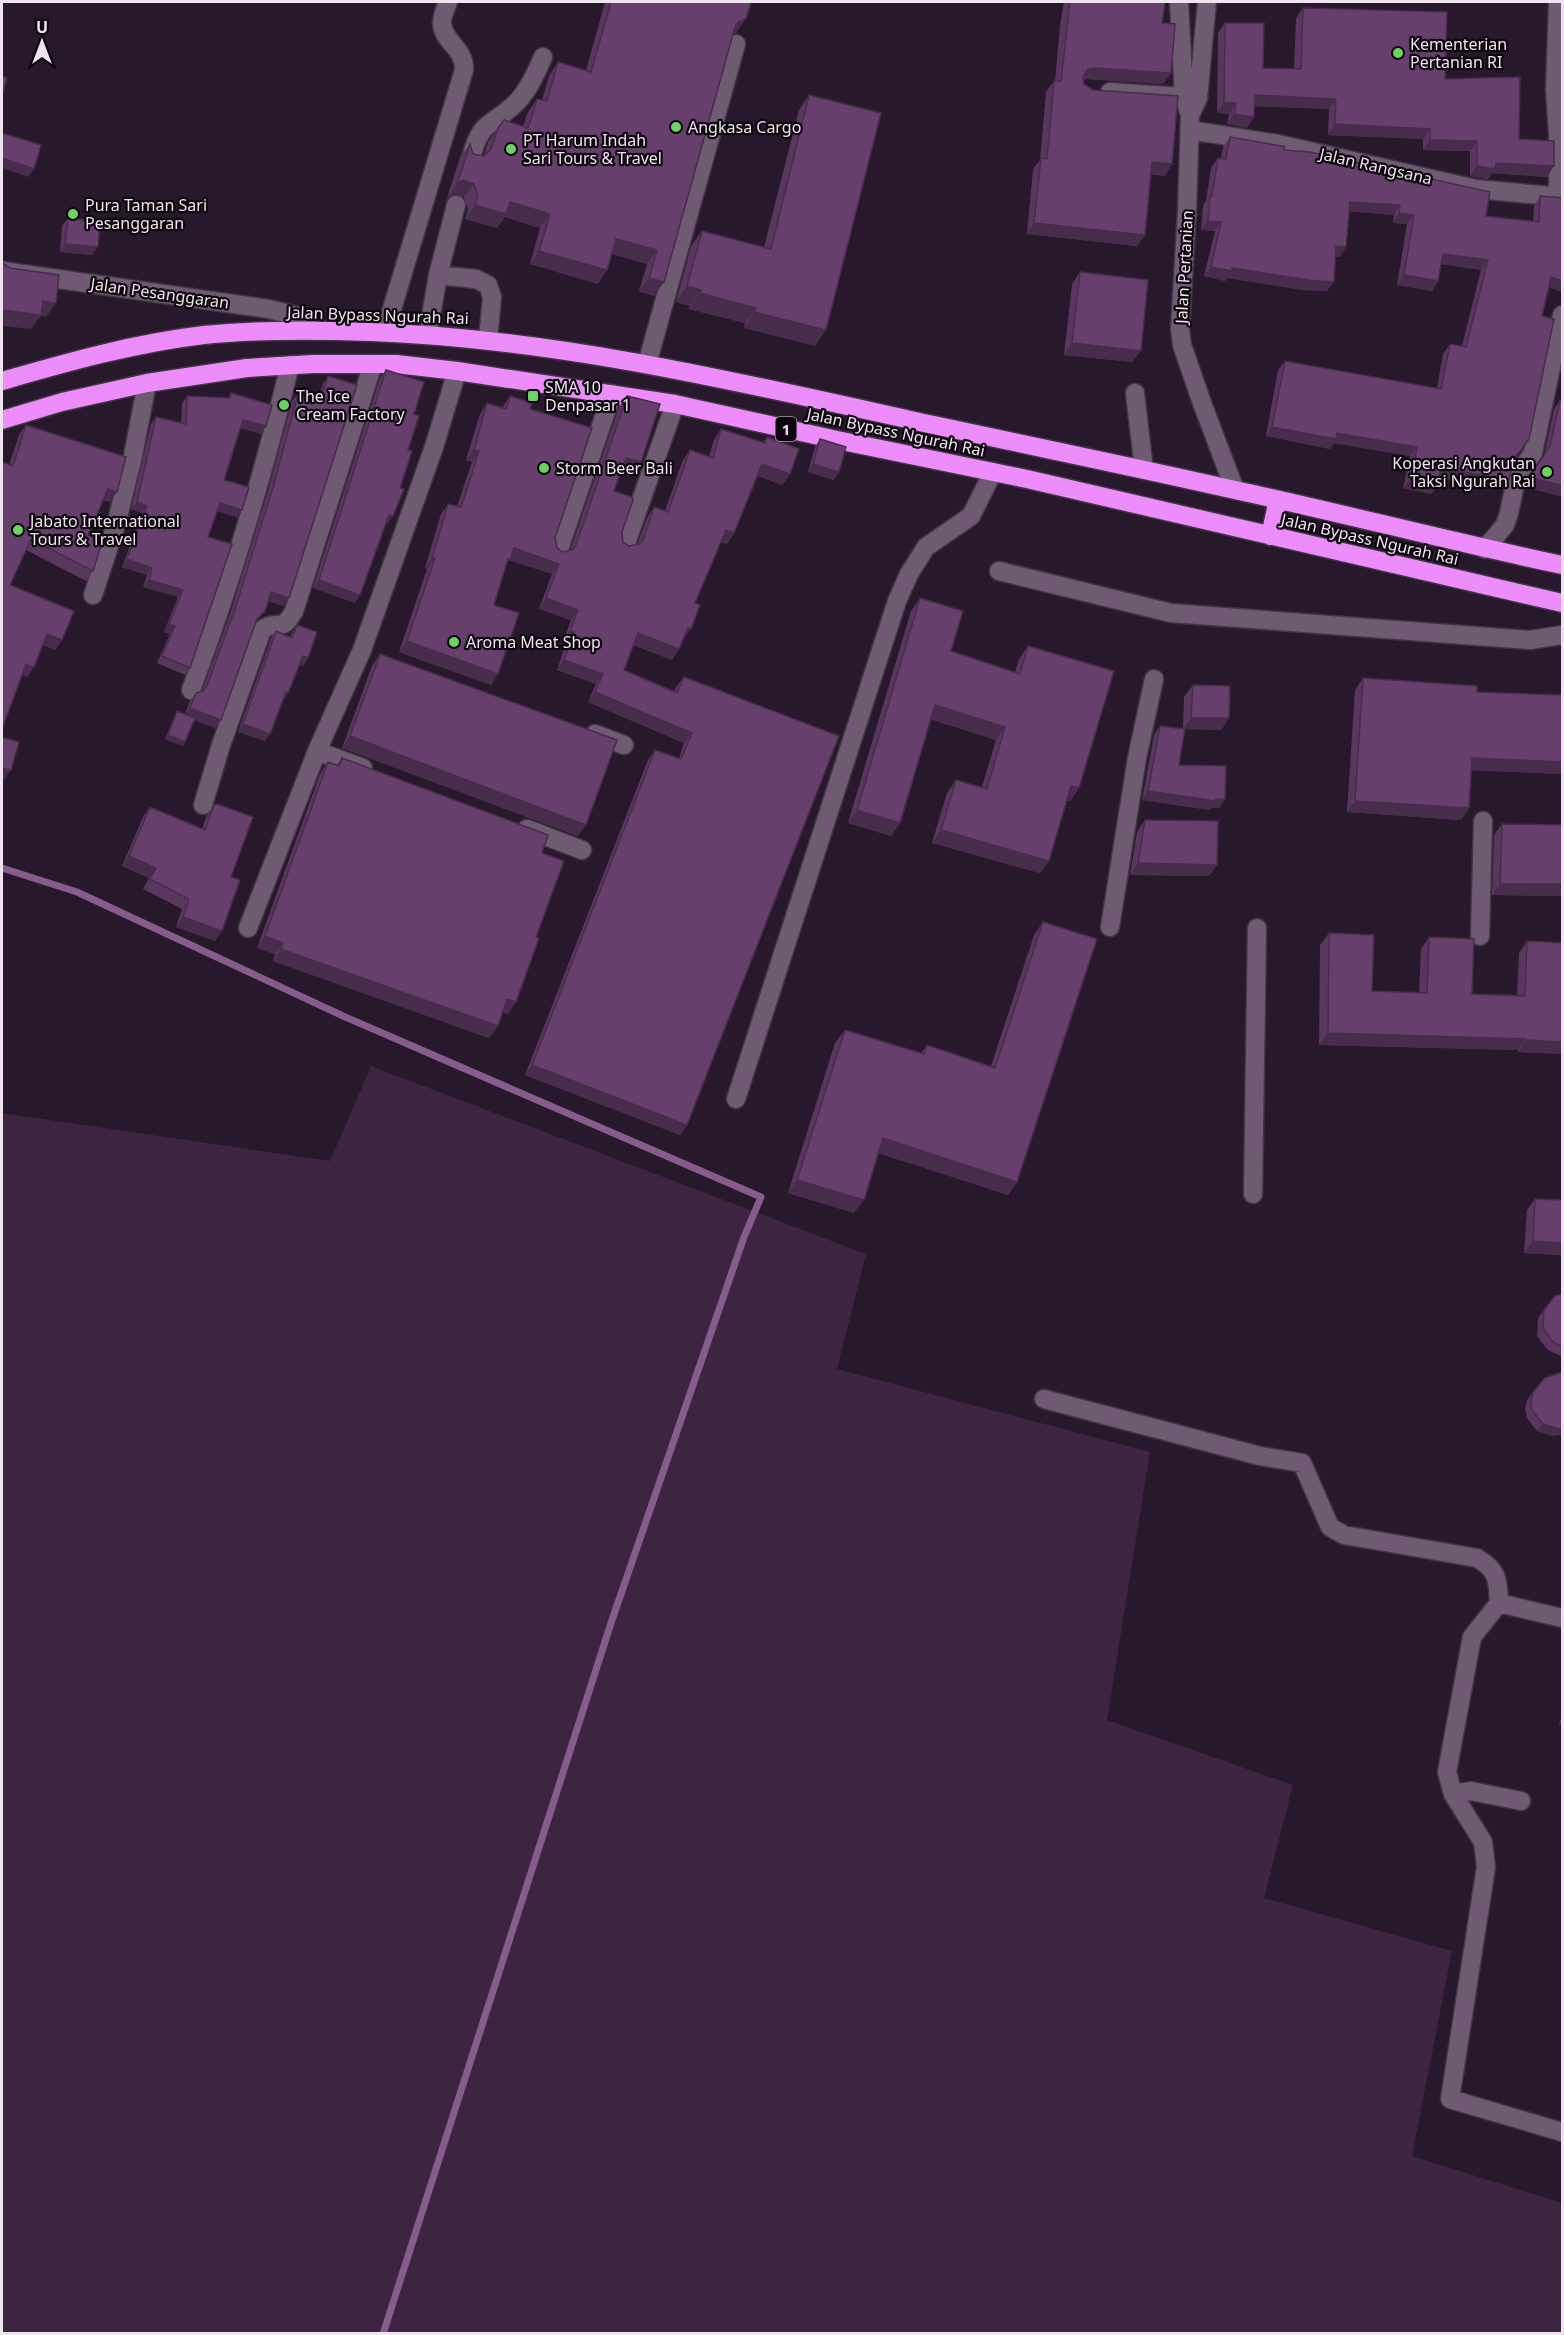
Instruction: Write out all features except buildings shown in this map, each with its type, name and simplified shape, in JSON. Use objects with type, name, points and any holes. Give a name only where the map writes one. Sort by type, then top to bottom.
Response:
[{"type":"highway","name":"Jalan Bypass Ngurah Rai","points":[[2,381],[107,351],[205,335],[313,330],[428,333],[488,339],[554,347],[647,364],[1144,470],[1563,565]]},
{"type":"highway","name":"Jalan Bypass Ngurah Rai","points":[[2,420],[62,402],[147,383],[247,368],[290,365],[396,364],[457,371],[675,404],[993,472],[1563,603]]},
{"type":"highway","points":[[1270,536],[1278,500]]},
{"type":"street","points":[[385,332],[464,70],[465,60],[445,33],[441,23],[448,2]]},
{"type":"street","points":[[1096,91],[1191,97],[1179,2]]},
{"type":"street","name":"Jalan Pertanian","points":[[1207,2],[1204,37],[1191,97],[1185,266],[1180,329],[1182,345],[1235,490]]},
{"type":"street","points":[[1558,2],[1554,90],[1560,197]]},
{"type":"street","points":[[647,364],[736,44]]},
{"type":"street","points":[[471,159],[477,134],[523,95],[543,57]]},
{"type":"street","name":"Jalan Rangsana","points":[[1190,122],[1476,189],[1560,197]]},
{"type":"street","points":[[428,333],[438,275],[456,205]]},
{"type":"street","name":"Jalan Pesanggaran","points":[[2,271],[269,309],[297,316],[313,330]]},
{"type":"street","points":[[438,275],[476,279],[488,285],[492,297],[488,339]]},
{"type":"street","points":[[1485,549],[1505,525],[1517,475],[1533,453],[1563,315]]},
{"type":"street","points":[[203,805],[221,745],[262,630],[268,626],[282,626],[289,621],[294,611],[373,364]]},
{"type":"street","points":[[190,690],[224,596],[268,451],[290,365]]},
{"type":"street","points":[[248,928],[317,751],[362,650],[434,447],[457,371]]},
{"type":"street","points":[[93,595],[116,525],[133,456],[147,383]]},
{"type":"street","points":[[1135,393],[1144,470]]},
{"type":"street","points":[[558,552],[612,394]]},
{"type":"street","points":[[625,546],[675,404]]},
{"type":"street","points":[[736,1099],[897,601],[909,574],[926,547],[971,516],[993,472]]},
{"type":"street","points":[[999,571],[1171,613],[1530,640],[1563,635]]},
{"type":"street","points":[[362,650],[384,658]]},
{"type":"street","points":[[1110,927],[1137,758],[1154,679]]},
{"type":"street","points":[[580,729],[624,745]]},
{"type":"street","points":[[317,751],[383,776]]},
{"type":"street","points":[[1480,936],[1484,821]]},
{"type":"street","points":[[516,825],[582,850]]},
{"type":"street","points":[[1253,1194],[1257,928]]},
{"type":"street","points":[[1044,1399],[1260,1456],[1302,1463],[1330,1527],[1344,1535],[1477,1558],[1491,1566],[1498,1580],[1499,1603],[1472,1637],[1447,1772],[1453,1794],[1483,1842],[1486,1867],[1450,2099],[1563,2132]]},
{"type":"street","points":[[1499,1603],[1563,1618]]},
{"type":"street","points":[[1453,1794],[1471,1791],[1521,1801]]},
{"type":"shaded area","points":[[371,1066],[866,1254],[837,1369],[1150,1452],[1107,1720],[1293,1785],[1264,1898],[1452,1951],[1412,2156],[1562,2203],[1562,2333],[2,2333],[2,1113],[330,1161]]},
{"type":"waterway","points":[[2,868],[77,892],[343,1016],[761,1197],[744,1237],[611,1623],[383,2334]]},
{"type":"place","name":"Kementerian Pertanian RI","points":[[1398,53]]},
{"type":"place","name":"Angkasa Cargo","points":[[676,127]]},
{"type":"place","name":"PT Harum Indah Sari Tours & Travel","points":[[511,149]]},
{"type":"place","name":"Pura Taman Sari Pesanggaran","points":[[73,214]]},
{"type":"place","name":"SMA 10 Denpasar 1","points":[[533,396]]},
{"type":"place","name":"The Ice Cream Factory","points":[[284,405]]},
{"type":"place","name":"Storm Beer Bali","points":[[544,468]]},
{"type":"place","name":"Koperasi Angkutan Taksi Ngurah Rai","points":[[1547,472]]},
{"type":"place","name":"Jabato International Tours & Travel","points":[[18,530]]},
{"type":"place","name":"Aroma Meat Shop","points":[[454,642]]}]
